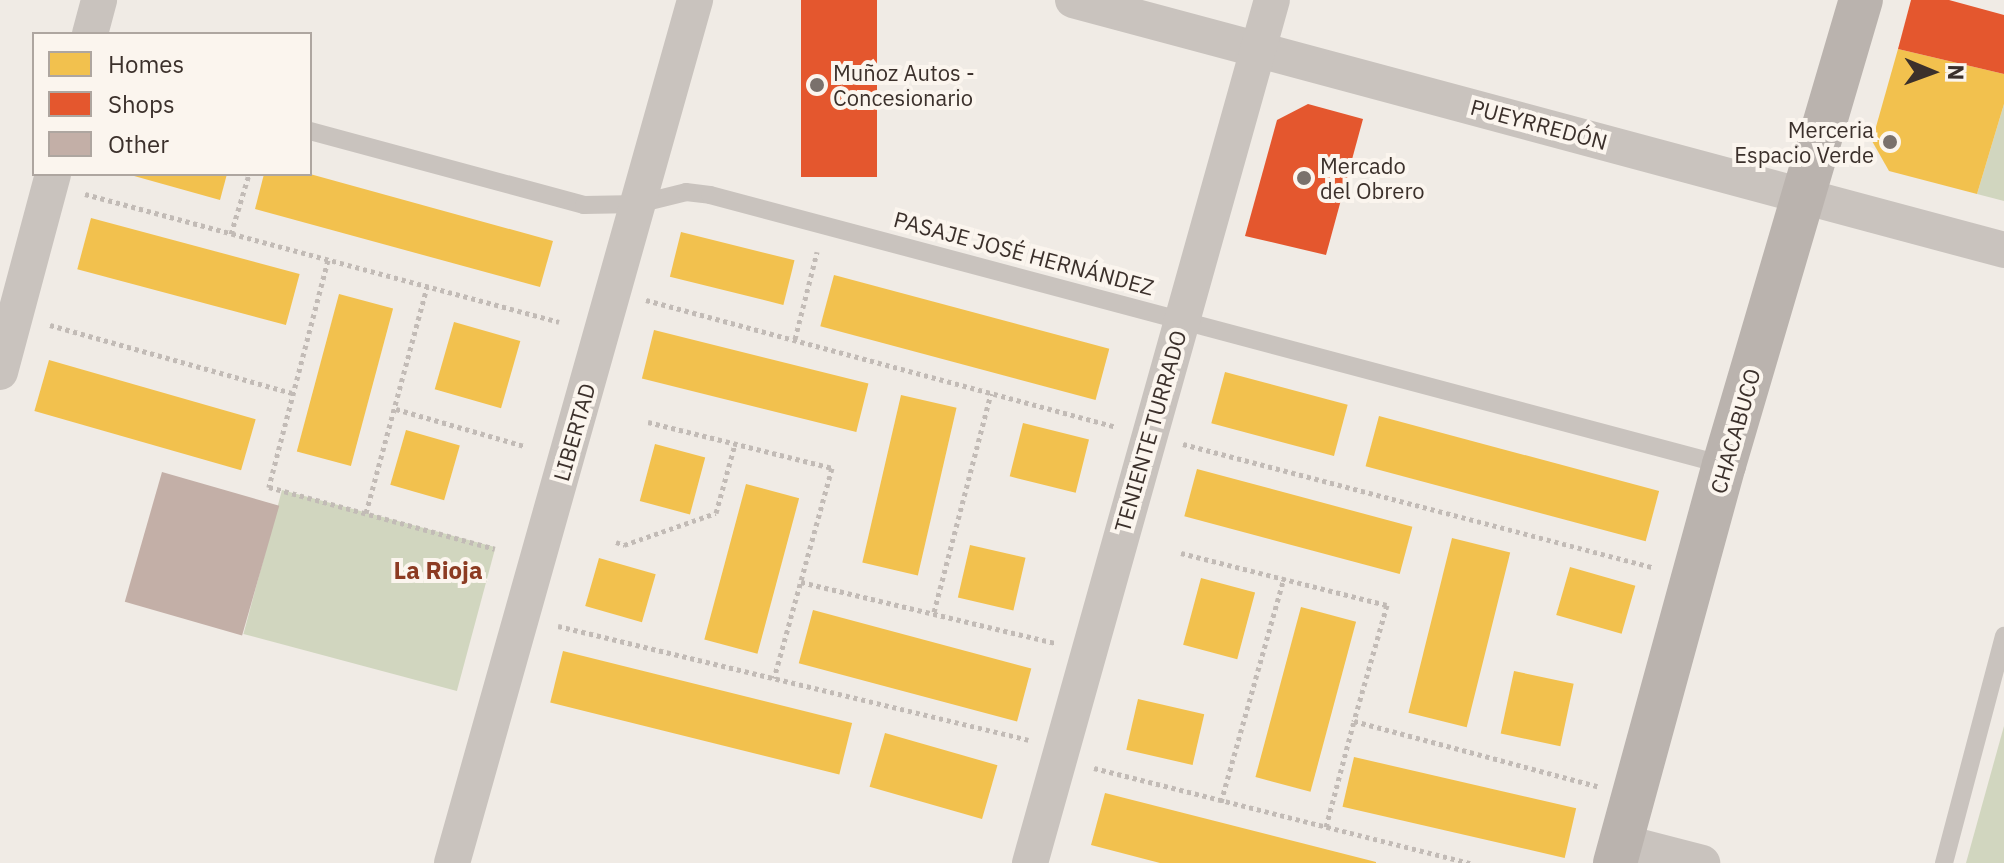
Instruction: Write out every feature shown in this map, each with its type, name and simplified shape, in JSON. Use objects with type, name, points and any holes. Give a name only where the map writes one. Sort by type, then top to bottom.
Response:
[{"type":"street","points":[[91,32],[99,0]]},
{"type":"street","name":"LIBERTAD","points":[[452,863],[695,0]]},
{"type":"street","name":"PUEYRREDÓN","points":[[1073,0],[2004,250]]},
{"type":"street","name":"TENIENTE TURRADO","points":[[1030,863],[1272,0]]},
{"type":"street","name":"CHACABUCO","points":[[1618,852],[1724,465],[1861,0]]},
{"type":"street","points":[[0,372],[11,290],[52,176]]},
{"type":"street","points":[[1618,852],[1702,863]]},
{"type":"lane","name":"PASAJE JOSÉ HERNÁNDEZ","points":[[312,132],[584,205],[638,204],[686,192],[710,195],[1724,465]]},
{"type":"lane","points":[[1944,863],[2004,636]]},
{"type":"path","points":[[231,234],[248,176]]},
{"type":"path","points":[[85,194],[559,322]]},
{"type":"path","points":[[795,339],[817,251]]},
{"type":"path","points":[[328,260],[269,487],[495,549]]},
{"type":"path","points":[[366,513],[427,287]]},
{"type":"path","points":[[646,300],[1115,426]]},
{"type":"path","points":[[49,324],[292,393]]},
{"type":"path","points":[[934,613],[991,393]]},
{"type":"path","points":[[396,409],[524,446]]},
{"type":"path","points":[[648,422],[832,468],[774,678]]},
{"type":"path","points":[[1180,443],[1662,569]]},
{"type":"path","points":[[616,542],[624,545],[716,513],[735,444]]},
{"type":"path","points":[[1181,553],[1387,605],[1326,827]]},
{"type":"path","points":[[1221,802],[1284,578]]},
{"type":"path","points":[[801,582],[1056,643]]},
{"type":"path","points":[[558,626],[1029,741]]},
{"type":"path","points":[[1354,721],[1602,787]]},
{"type":"path","points":[[1093,768],[1470,863]]},
{"type":"green space","points":[[2004,104],[2004,201],[1977,194]]},
{"type":"green space","points":[[282,490],[495,547],[457,691],[243,634]]},
{"type":"green space","points":[[2004,726],[2004,863],[1966,863]]},
{"type":"building: Homes","points":[[1898,49],[2004,74],[2004,104],[1977,194],[1889,171],[1872,141]]},
{"type":"building: Homes","points":[[312,175],[553,241],[540,287],[255,209],[263,176]]},
{"type":"building: Homes","points":[[134,176],[226,176],[220,200]]},
{"type":"building: Homes","points":[[91,218],[300,274],[286,325],[77,269]]},
{"type":"building: Homes","points":[[681,232],[795,260],[783,305],[670,277]]},
{"type":"building: Homes","points":[[834,275],[1109,349],[1096,400],[820,326]]},
{"type":"building: Homes","points":[[339,294],[393,308],[351,466],[297,451]]},
{"type":"building: Homes","points":[[454,322],[520,341],[501,408],[435,389]]},
{"type":"building: Homes","points":[[654,330],[868,383],[856,432],[642,379]]},
{"type":"building: Homes","points":[[49,360],[256,419],[241,470],[34,411]]},
{"type":"building: Homes","points":[[1225,372],[1348,405],[1334,456],[1211,423]]},
{"type":"building: Homes","points":[[901,395],[957,408],[918,575],[862,563]]},
{"type":"building: Homes","points":[[1379,416],[1659,491],[1646,541],[1366,466]]},
{"type":"building: Homes","points":[[1023,423],[1089,439],[1076,493],[1010,476]]},
{"type":"building: Homes","points":[[406,430],[460,445],[444,500],[390,485]]},
{"type":"building: Homes","points":[[655,444],[705,457],[690,514],[640,501]]},
{"type":"building: Homes","points":[[1197,469],[1412,527],[1400,574],[1184,516]]},
{"type":"building: Homes","points":[[746,484],[799,498],[757,654],[704,640]]},
{"type":"building: Homes","points":[[1452,538],[1510,553],[1467,727],[1408,713]]},
{"type":"building: Homes","points":[[970,545],[1026,558],[1013,610],[958,598]]},
{"type":"building: Homes","points":[[599,558],[656,574],[642,622],[585,606]]},
{"type":"building: Homes","points":[[1570,567],[1635,586],[1622,634],[1556,615]]},
{"type":"building: Homes","points":[[1201,578],[1255,592],[1237,659],[1183,645]]},
{"type":"building: Homes","points":[[1301,607],[1356,622],[1311,792],[1255,777]]},
{"type":"building: Homes","points":[[813,610],[1031,668],[1017,722],[799,663]]},
{"type":"building: Homes","points":[[563,651],[852,723],[839,775],[550,702]]},
{"type":"building: Homes","points":[[1514,671],[1574,684],[1560,746],[1501,734]]},
{"type":"building: Homes","points":[[1138,699],[1204,714],[1193,765],[1126,750]]},
{"type":"building: Homes","points":[[885,733],[997,765],[982,819],[870,787]]},
{"type":"building: Homes","points":[[1354,757],[1576,808],[1565,858],[1343,807]]},
{"type":"building: Homes","points":[[1105,793],[1376,863],[1160,863],[1091,845]]},
{"type":"building: Shops","name":"Muñoz Autos - Concesionario","points":[[801,0],[877,0],[877,177],[801,177]]},
{"type":"building: Shops","points":[[1911,0],[1949,0],[2004,15],[2004,74],[1898,49]]},
{"type":"building: Shops","name":"Mercado del Obrero","points":[[1308,104],[1363,119],[1326,255],[1245,236],[1277,120]]},
{"type":"building: Other","points":[[162,472],[279,506],[242,635],[125,602]]},
{"type":"place","name":"Muñoz Autos - Concesionario","points":[[817,85]]},
{"type":"place","name":"Merceria Espacio Verde","points":[[1890,142]]},
{"type":"place","name":"Mercado del Obrero","points":[[1304,178]]},
{"type":"district","name":"La Rioja","points":[[438,571]]}]
